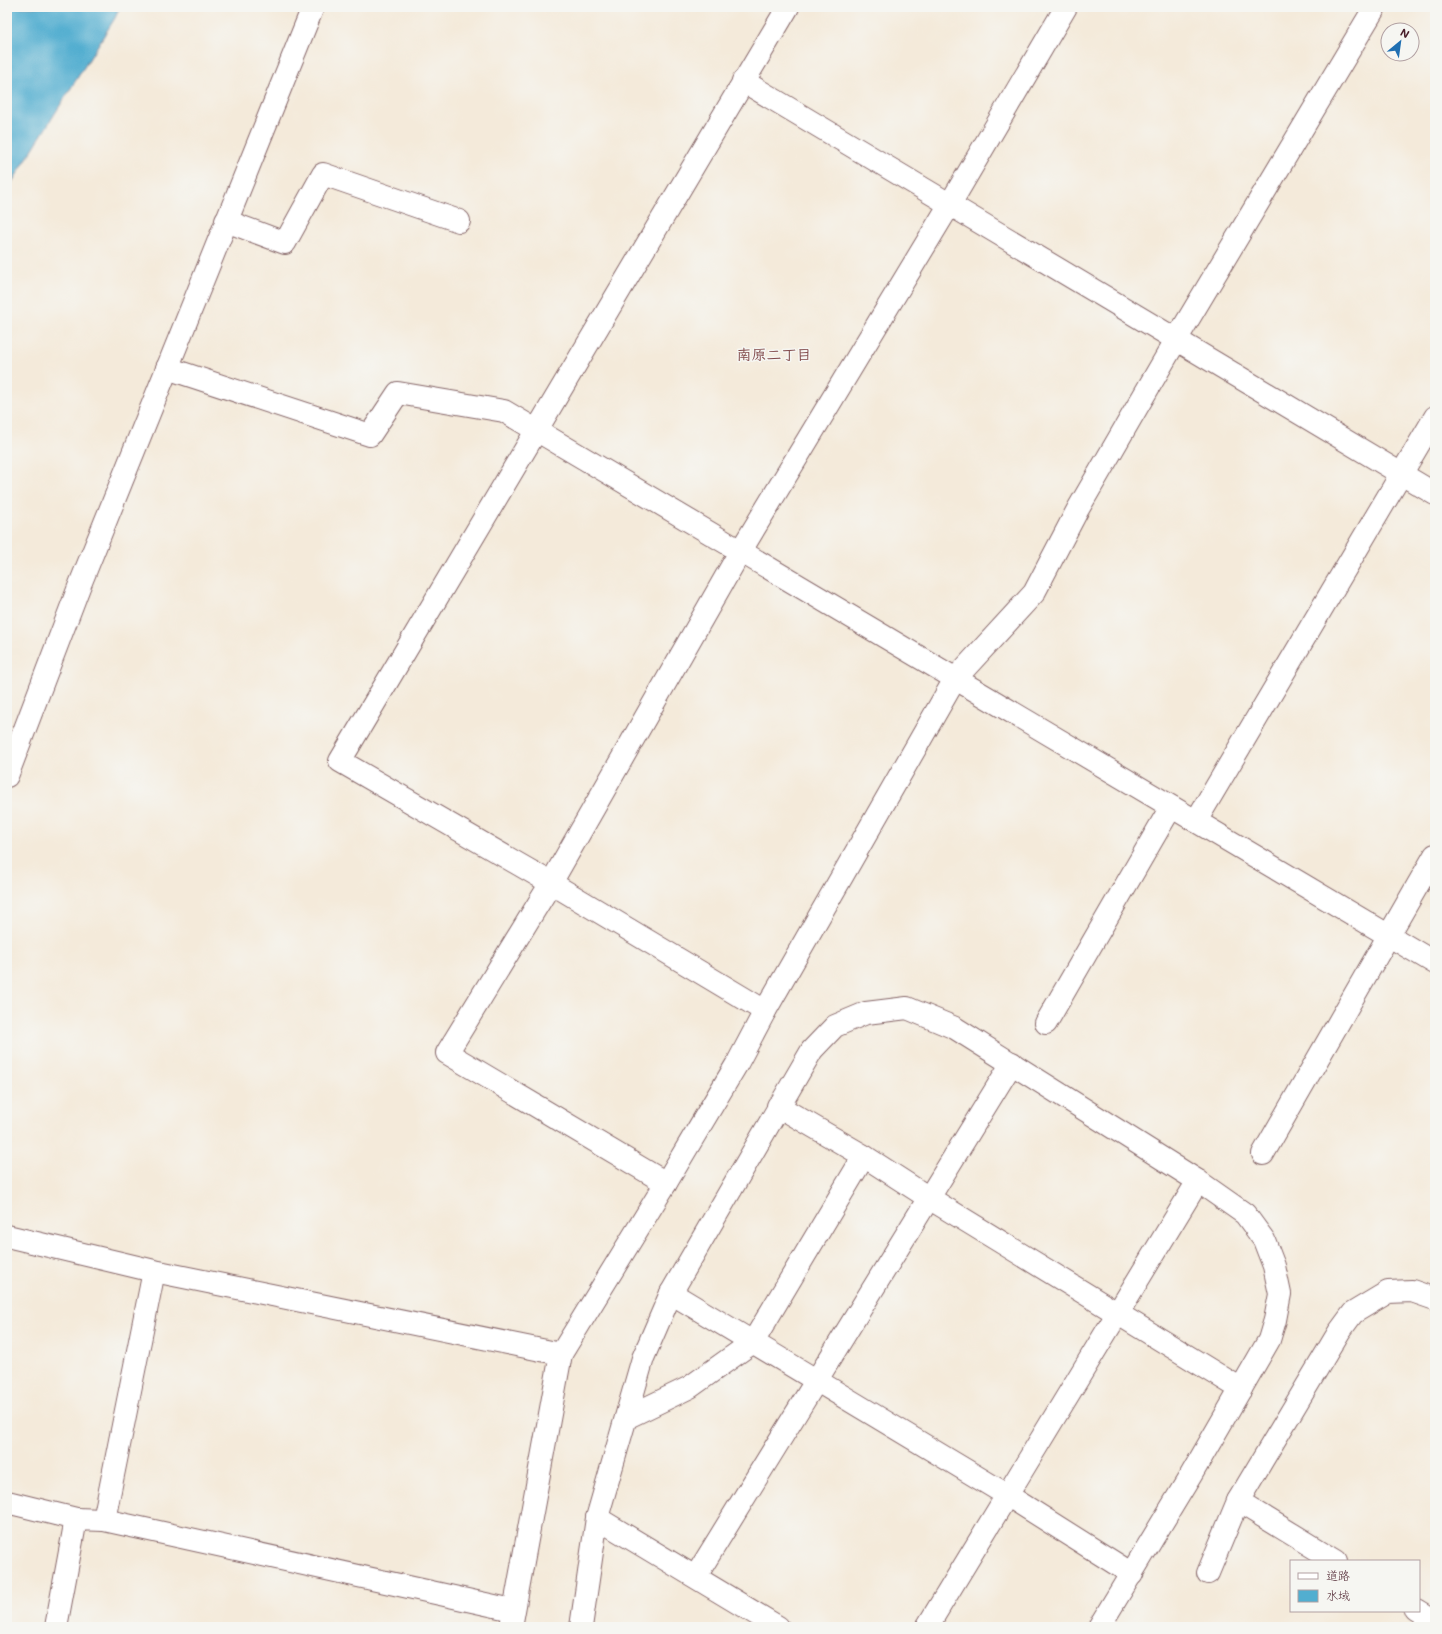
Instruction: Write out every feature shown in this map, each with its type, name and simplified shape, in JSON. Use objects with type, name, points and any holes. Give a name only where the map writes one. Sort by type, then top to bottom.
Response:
[{"type":"street","points":[[7,776],[79,587],[313,7]]},
{"type":"street","points":[[765,1010],[551,883],[340,761],[788,7]]},
{"type":"street","points":[[666,1183],[447,1053],[551,883],[740,552],[950,204],[1066,7]]},
{"type":"street","points":[[7,1502],[76,1518],[104,1520],[512,1619],[561,1354],[738,1062],[765,1010],[955,679],[1034,593],[1078,509],[1176,340],[1375,7]]},
{"type":"street","points":[[743,81],[1435,494]]},
{"type":"street","points":[[226,221],[285,243],[323,174],[459,221]]},
{"type":"street","points":[[167,368],[370,435],[398,393],[504,411],[1435,963]]},
{"type":"street","points":[[1196,821],[1435,417]]},
{"type":"street","points":[[1046,1023],[1171,807]]},
{"type":"street","points":[[1263,1154],[1435,855]]},
{"type":"street","points":[[581,1627],[597,1518],[644,1358],[671,1293],[778,1106],[812,1050],[835,1026],[866,1013],[906,1008],[955,1028],[1198,1181],[1245,1214],[1264,1240],[1274,1266],[1280,1294],[1276,1320],[1269,1340],[1132,1574],[1099,1627]]},
{"type":"street","points":[[696,1576],[1012,1063]]},
{"type":"street","points":[[778,1106],[864,1156],[929,1198],[1241,1389]]},
{"type":"street","points":[[626,1418],[690,1387],[753,1342],[864,1156]]},
{"type":"street","points":[[927,1627],[1198,1181]]},
{"type":"street","points":[[7,1236],[154,1271],[561,1354]]},
{"type":"street","points":[[104,1520],[154,1271]]},
{"type":"street","points":[[1208,1573],[1238,1501],[1339,1332],[1352,1313],[1388,1292],[1412,1291],[1435,1299]]},
{"type":"street","points":[[671,1293],[1007,1495],[1132,1574]]},
{"type":"street","points":[[1238,1501],[1334,1560]]},
{"type":"street","points":[[56,1627],[76,1518]]},
{"type":"street","points":[[597,1518],[696,1576],[778,1627]]},
{"type":"street","points":[[1419,1612],[1435,1622]]},
{"type":"water","points":[[7,7],[120,7],[115,18],[7,190]]},
{"type":"district","name":"南原二丁目","points":[[774,355]]}]
